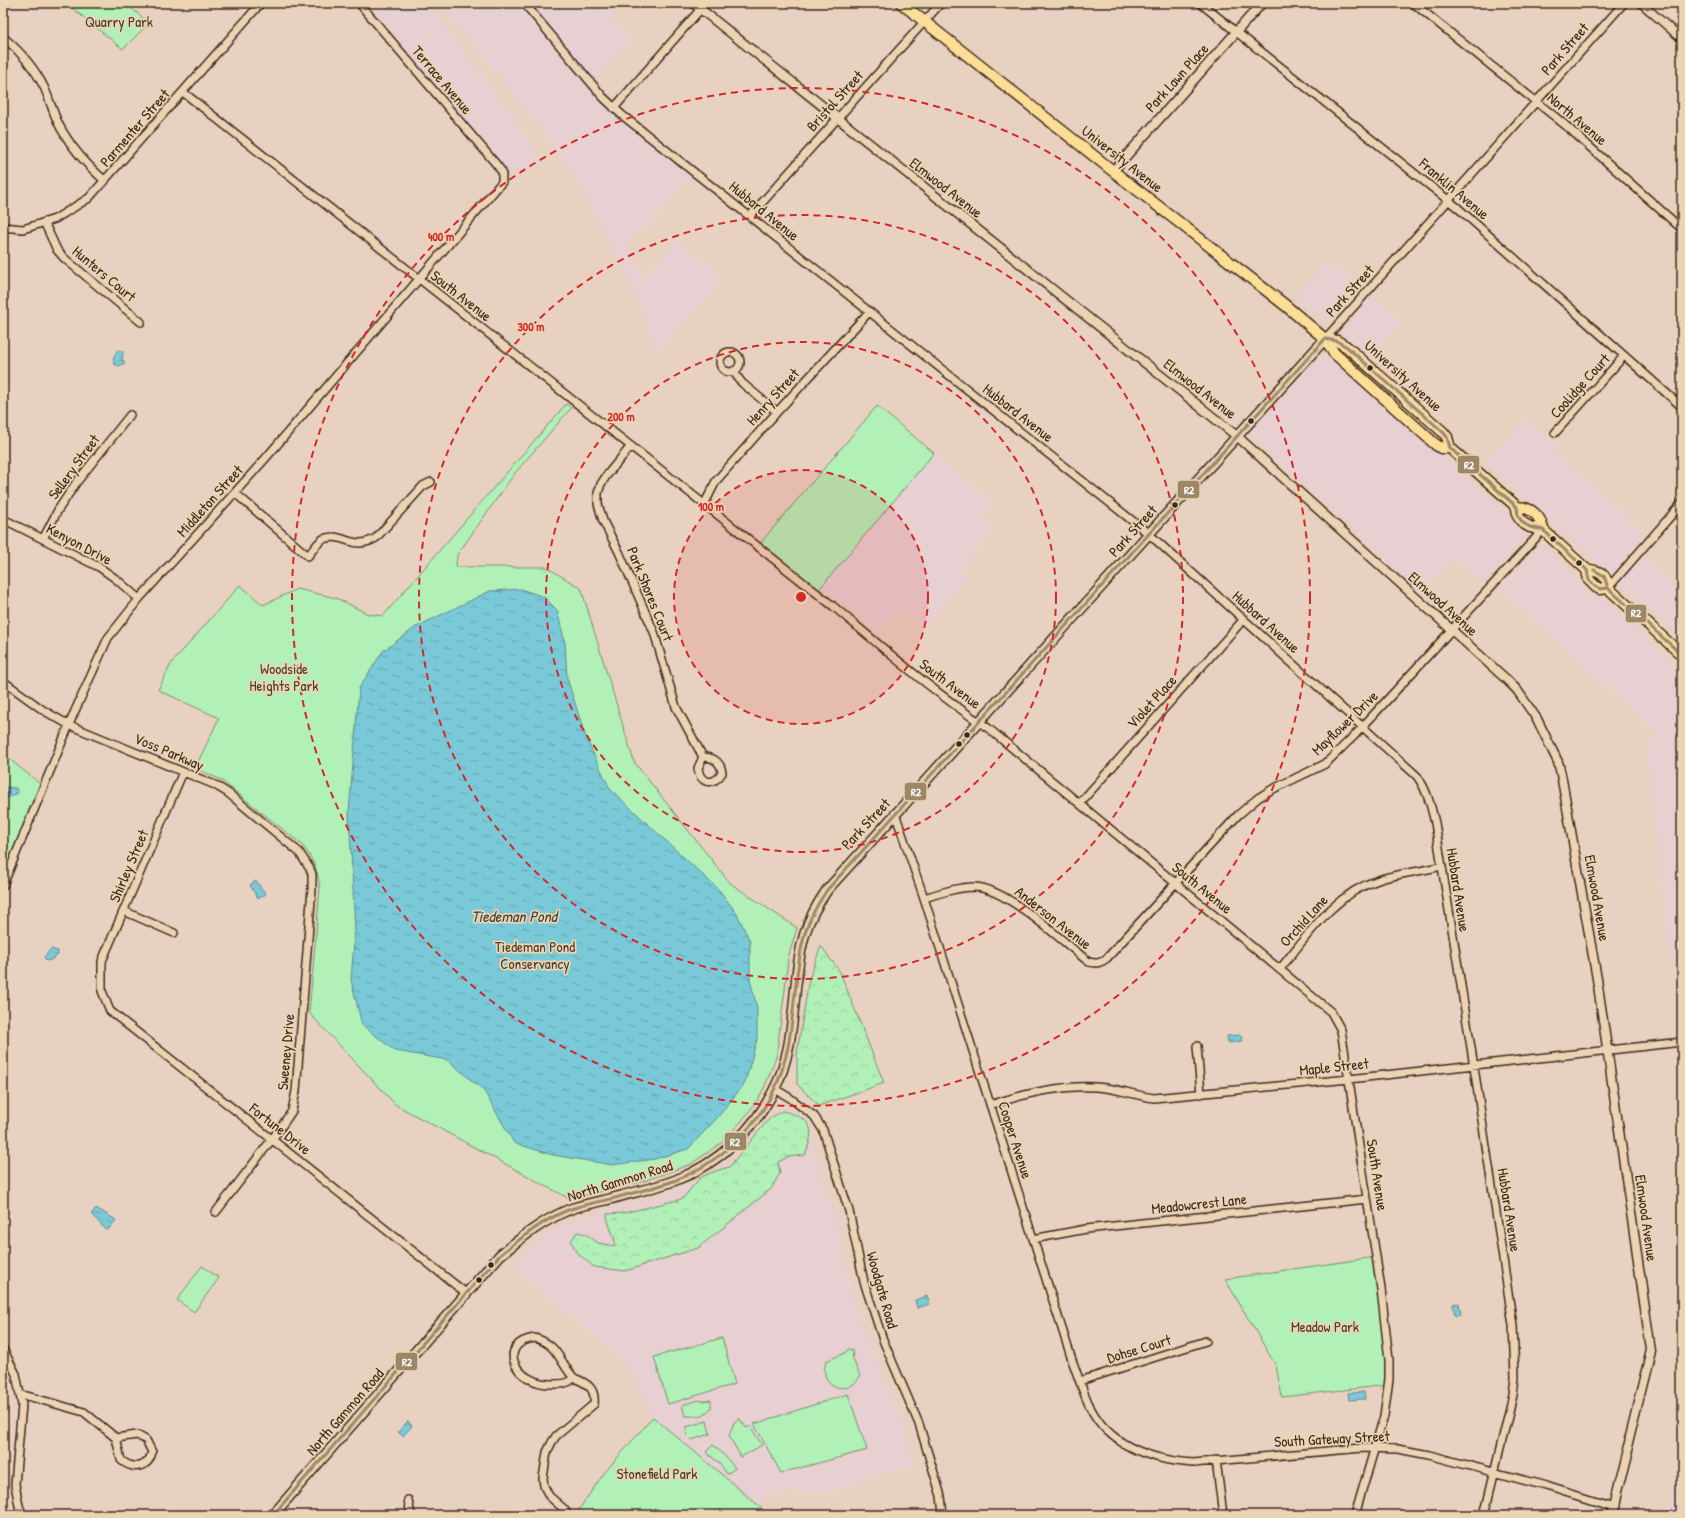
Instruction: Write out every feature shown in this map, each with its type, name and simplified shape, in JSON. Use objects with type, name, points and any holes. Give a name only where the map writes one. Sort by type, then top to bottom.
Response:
[{"type":"main road","name":"University Avenue","points":[[901,3],[1280,301],[1326,339],[1335,355],[1423,433],[1441,448],[1450,448]]},
{"type":"main road","name":"University Avenue","points":[[1326,339],[1340,342],[1357,355],[1443,432],[1447,437],[1450,448],[1517,507],[1525,507],[1531,510],[1540,520],[1542,530]]},
{"type":"main road","name":"Park Street","points":[[785,1061],[799,958],[805,933],[811,918],[827,890],[978,721],[1326,339]]},
{"type":"main road","name":"University Avenue","points":[[1517,507],[1518,516],[1523,523],[1530,527],[1542,530],[1587,570],[1589,580],[1595,587],[1599,589],[1608,588],[1682,655]]},
{"type":"main road","name":"North Gammon Road","points":[[273,1515],[500,1255],[536,1227],[569,1210],[676,1180],[705,1166],[736,1142],[749,1129],[775,1089],[785,1061]]},
{"type":"street","name":"Parmenter Street","points":[[3,228],[23,229],[55,219],[89,198],[261,3]]},
{"type":"street","name":"Terrace Avenue","points":[[359,3],[496,164],[502,172],[502,176]]},
{"type":"street","name":"Hubbard Avenue","points":[[524,3],[614,108],[1149,534],[1417,776],[1423,784],[1427,792],[1435,823],[1474,1065],[1513,1325],[1515,1377],[1513,1395],[1484,1515]]},
{"type":"street","name":"Elmwood Avenue","points":[[693,3],[703,6],[836,119],[1238,437],[1452,630],[1516,690],[1537,719],[1558,762],[1575,852],[1608,1051],[1651,1350],[1611,1511]]},
{"type":"street","name":"Bristol Street","points":[[750,216],[941,3]]},
{"type":"street","name":"Franklin Avenue","points":[[1200,3],[1449,201],[1682,407]]},
{"type":"street","name":"Park Lawn Place","points":[[1113,171],[1262,3]]},
{"type":"street","name":"North Avenue","points":[[1413,3],[1564,124],[1682,229]]},
{"type":"street","name":"Park Street","points":[[1326,339],[1624,3]]},
{"type":"street","points":[[1641,3],[1682,38]]},
{"type":"street","points":[[614,108],[703,6]]},
{"type":"street","points":[[3,37],[27,61],[37,74],[62,131],[70,145],[105,181]]},
{"type":"street","name":"South Avenue","points":[[183,92],[833,606],[968,716],[988,728],[1331,1012],[1341,1030],[1382,1297],[1389,1360],[1389,1379],[1384,1416],[1373,1448],[1355,1515]]},
{"type":"street","name":"Middleton Street","points":[[3,885],[69,725],[108,638],[139,599],[235,493],[418,278],[502,182],[502,176]]},
{"type":"street","name":"Hunters Court","points":[[44,222],[58,250],[64,258],[141,322]]},
{"type":"street","name":"Henry Street","points":[[704,505],[716,480],[869,312]]},
{"type":"street","name":"Coolidge Court","points":[[1555,433],[1624,356]]},
{"type":"street","points":[[733,371],[742,383],[777,412]]},
{"type":"street","name":"Sellery Street","points":[[44,539],[58,510],[76,483],[130,415]]},
{"type":"street","name":"Park Shores Court","points":[[631,446],[601,484],[598,493],[598,504],[603,521],[619,552],[654,632],[676,707],[703,757]]},
{"type":"street","points":[[235,493],[308,556],[322,540],[334,538],[363,544],[370,542],[376,538],[423,486],[431,482]]},
{"type":"street","points":[[1608,588],[1682,503]]},
{"type":"street","name":"Kenyon Drive","points":[[3,518],[99,568],[116,579],[139,599]]},
{"type":"street","name":"Mayflower Drive","points":[[1116,949],[1238,815],[1258,798],[1271,790],[1325,764],[1363,727],[1542,530]]},
{"type":"street","name":"Violet Place","points":[[1080,803],[1244,619]]},
{"type":"street","name":"Voss Parkway","points":[[3,681],[43,710],[69,725],[215,785],[228,793],[299,852],[310,869]]},
{"type":"street","name":"Shirley Street","points":[[102,970],[102,961],[183,772]]},
{"type":"street","name":"Cooper Avenue","points":[[895,813],[1088,1404],[1100,1422],[1119,1440],[1142,1453]]},
{"type":"street","name":"Orchid Lane","points":[[1280,969],[1320,920],[1345,896],[1380,879],[1441,866]]},
{"type":"street","name":"Sweeney Drive","points":[[216,1212],[292,1111],[296,1091],[312,888],[312,874],[310,869]]},
{"type":"street","name":"Anderson Avenue","points":[[924,898],[975,887],[991,890],[1012,901],[1088,962],[1096,964],[1102,962],[1116,949]]},
{"type":"street","points":[[124,911],[174,933]]},
{"type":"street","name":"Fortune Drive","points":[[102,970],[102,991],[110,1011],[467,1294]]},
{"type":"street","name":"Maple Street","points":[[990,1105],[1038,1091],[1075,1088],[1107,1088],[1138,1096],[1154,1098],[1349,1079],[1682,1042]]},
{"type":"street","points":[[1197,1046],[1201,1094]]},
{"type":"street","name":"Woodgate Road","points":[[775,1089],[810,1113],[823,1130],[849,1211],[864,1282],[883,1340],[919,1424],[941,1496],[943,1515]]},
{"type":"street","name":"Meadowcrest Lane","points":[[1033,1239],[1086,1229],[1367,1199]]},
{"type":"street","points":[[568,1515],[564,1509],[549,1496],[544,1486],[548,1452],[552,1442],[594,1404],[594,1391],[590,1386],[574,1378],[568,1372],[556,1351],[545,1342],[535,1338],[529,1339],[518,1346],[515,1350],[513,1356],[517,1368],[530,1380],[536,1383],[545,1385],[567,1384],[574,1378]]},
{"type":"street","name":"Dohse Court","points":[[1080,1381],[1206,1341]]},
{"type":"street","points":[[3,1349],[16,1374],[22,1404],[15,1484],[19,1506],[23,1515]]},
{"type":"street","points":[[20,1394],[84,1412],[116,1438],[121,1460],[128,1465],[136,1467],[148,1461],[151,1457],[152,1452],[150,1446],[141,1437],[136,1435],[116,1438]]},
{"type":"street","name":"South Gateway Street","points":[[1142,1453],[1173,1461],[1193,1463],[1373,1448],[1398,1449],[1495,1472],[1546,1486],[1611,1511]]},
{"type":"street","points":[[1216,1460],[1223,1515]]},
{"type":"street","points":[[408,1500],[411,1515]]},
{"type":"shaded area","points":[[359,3],[425,3],[444,25],[505,105],[543,162],[502,176]]},
{"type":"shaded area","points":[[438,3],[613,3],[620,8],[611,19],[632,38],[592,84],[603,97],[693,171],[662,212],[628,242],[634,262],[642,279],[677,239],[723,278],[658,352],[624,268],[579,185],[505,82]]},
{"type":"shaded area","points":[[1325,263],[1333,269],[1335,267],[1360,287],[1327,322],[1295,298]]},
{"type":"shaded area","points":[[1373,296],[1402,321],[1369,360],[1345,338],[1343,333],[1344,328]]},
{"type":"shaded area","points":[[1323,356],[1328,356],[1333,359],[1525,530],[1525,537],[1483,583],[1453,557],[1421,591],[1250,436],[1252,430],[1318,359]]},
{"type":"shaded area","points":[[1525,418],[1543,433],[1547,441],[1555,444],[1557,449],[1555,453],[1646,532],[1631,548],[1682,593],[1682,639],[1485,463]]},
{"type":"shaded area","points":[[934,453],[995,504],[983,519],[995,529],[960,571],[967,578],[925,627],[900,607],[879,632],[822,586]]},
{"type":"shaded area","points":[[1539,546],[1544,547],[1568,568],[1682,673],[1682,1008],[1677,958],[1670,958],[1646,747],[1657,735],[1638,717],[1637,711],[1632,711],[1499,588]]},
{"type":"shaded area","points":[[777,1110],[799,1110],[812,1141],[838,1228],[857,1318],[901,1418],[915,1466],[866,1477],[834,1492],[765,1492],[764,1510],[653,1417],[625,1363],[512,1266],[548,1234],[584,1217],[667,1194],[728,1164]]},
{"type":"shaded area","points":[[1682,1477],[1682,1515],[1665,1515]]},
{"type":"green space","name":"Quarry Park","points":[[66,3],[125,3],[149,23],[123,49]]},
{"type":"green space","name":"Tiedeman Pond","points":[[566,404],[571,408],[515,473],[457,555],[456,567],[546,567],[581,588],[634,762],[730,883],[797,928],[788,958],[776,1057],[765,1086],[757,1101],[744,1118],[724,1141],[691,1164],[644,1181],[570,1199],[396,1105],[309,1013],[320,888],[318,875],[314,864],[300,843],[221,780],[195,768],[219,718],[158,690],[171,664],[240,585],[263,605],[297,589],[336,598],[368,614],[383,616]]},
{"type":"green space","points":[[877,406],[934,453],[816,593],[757,547]]},
{"type":"green space","points":[[3,754],[43,786],[3,885]]},
{"type":"green space","points":[[821,946],[840,972],[884,1083],[819,1106],[797,1084],[797,1054],[809,979]]},
{"type":"green space","points":[[783,1111],[800,1117],[806,1121],[809,1126],[811,1131],[805,1155],[788,1157],[778,1162],[780,1173],[771,1189],[698,1248],[625,1271],[594,1267],[576,1252],[571,1241],[577,1232],[586,1234],[598,1243],[616,1246],[607,1214],[624,1213],[682,1199],[700,1178],[729,1167],[770,1118]]},
{"type":"green space","name":"Meadow Park","points":[[1376,1257],[1388,1385],[1282,1397],[1276,1366],[1225,1279]]},
{"type":"green space","points":[[202,1266],[219,1278],[194,1312],[177,1300]]},
{"type":"green space","points":[[722,1338],[735,1384],[668,1404],[654,1357]]},
{"type":"green space","points":[[848,1349],[852,1350],[853,1359],[860,1376],[853,1385],[849,1387],[844,1388],[834,1386],[826,1378],[824,1370],[826,1361],[845,1353]]},
{"type":"green space","points":[[848,1394],[867,1450],[781,1473],[754,1424]]},
{"type":"green space","points":[[699,1400],[711,1400],[711,1408],[703,1416],[685,1416],[682,1405]]},
{"type":"green space","name":"Stonefield Park","points":[[653,1417],[764,1510],[765,1515],[575,1515],[605,1472]]},
{"type":"green space","points":[[740,1419],[746,1428],[750,1426],[762,1445],[741,1457],[729,1436],[734,1422]]},
{"type":"green space","points":[[707,1421],[710,1434],[691,1440],[687,1436],[686,1427]]},
{"type":"green space","points":[[713,1445],[735,1468],[727,1474],[719,1463],[706,1452]]},
{"type":"water","points":[[118,350],[122,351],[122,360],[125,363],[119,366],[114,364],[113,361]]},
{"type":"water","name":"Tiedeman Pond","points":[[521,589],[544,597],[557,610],[565,643],[567,678],[586,738],[610,789],[720,891],[737,914],[750,941],[750,979],[757,1008],[757,1039],[745,1083],[718,1117],[688,1149],[655,1159],[612,1165],[553,1155],[514,1143],[484,1091],[448,1060],[395,1051],[362,1025],[351,980],[355,930],[349,813],[359,688],[383,651],[416,627],[490,591]]},
{"type":"water","points":[[3,787],[16,788],[18,793],[3,800]]},
{"type":"water","points":[[256,881],[266,894],[258,899],[250,885]]},
{"type":"water","points":[[51,949],[58,951],[58,955],[49,961],[44,957]]},
{"type":"water","points":[[1241,1035],[1242,1041],[1228,1043],[1227,1036]]},
{"type":"water","points":[[96,1208],[116,1220],[107,1231],[91,1214]]},
{"type":"water","points":[[927,1296],[930,1304],[917,1308],[915,1300]]},
{"type":"water","points":[[1459,1303],[1461,1315],[1455,1316],[1453,1304]]},
{"type":"water","points":[[1364,1392],[1365,1399],[1349,1400],[1348,1393]]},
{"type":"water","points":[[408,1421],[412,1426],[403,1436],[398,1432]]},
{"type":"transit line","name":"R2","points":[[1325,339],[1337,341],[1347,347],[1443,432],[1447,437],[1450,448],[1517,507],[1518,516],[1523,523],[1530,527],[1543,530],[1587,570],[1589,580],[1596,587],[1600,589],[1608,588]]},
{"type":"transit line","name":"R2","points":[[273,1515],[500,1255],[541,1224],[568,1210],[661,1185],[691,1173],[720,1155],[745,1132],[766,1105],[782,1071],[790,1033],[800,953],[809,921],[827,890],[1325,339]]},
{"type":"transit line","name":"R2","points":[[1594,570],[1604,576],[1608,588],[1682,655]]},
{"type":"park label","name":"Woodside Heights Park","points":[[284,678]]},
{"type":"park label","name":"Tiedeman Pond Conservancy","points":[[535,956]]}]
